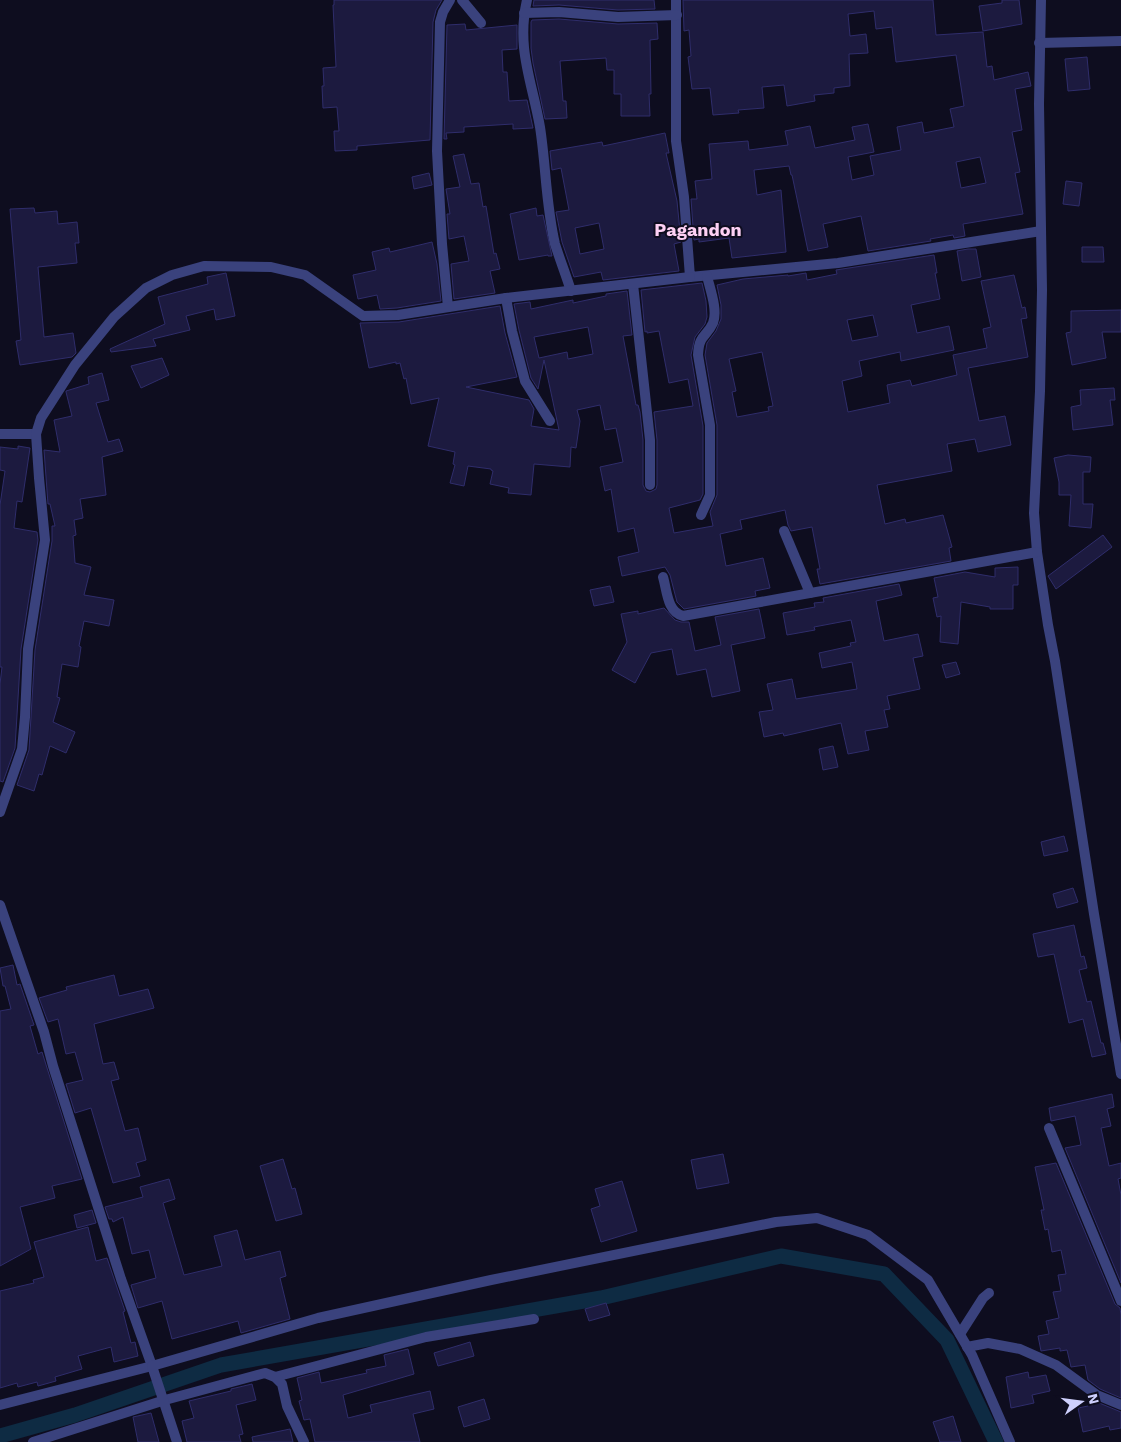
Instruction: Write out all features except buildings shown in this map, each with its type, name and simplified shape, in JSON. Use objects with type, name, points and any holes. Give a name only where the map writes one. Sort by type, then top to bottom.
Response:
[{"type":"street","points":[[448,307],[442,244],[437,134],[440,22],[450,0]]},
{"type":"street","points":[[462,0],[481,23]]},
{"type":"street","points":[[527,0],[522,32],[523,51],[540,127],[550,218],[556,245],[571,291]]},
{"type":"street","points":[[676,0],[676,141],[684,197],[690,277]]},
{"type":"street","points":[[1041,0],[1039,104],[1042,290],[1040,391],[1034,513],[1037,552],[1048,625],[1121,1074]]},
{"type":"street","points":[[524,13],[559,12],[618,17],[676,15]]},
{"type":"street","points":[[1040,44],[1121,41]]},
{"type":"street","points":[[0,812],[3,798],[22,749],[28,649],[45,540],[36,434],[41,418],[75,365],[114,317],[146,288],[172,275],[204,266],[271,267],[305,275],[363,316],[398,315],[506,298],[690,277],[838,263],[1041,231]]},
{"type":"street","points":[[701,515],[710,495],[710,425],[698,355],[698,343],[710,329],[715,314],[707,276]]},
{"type":"street","points":[[634,284],[650,440],[650,485]]},
{"type":"street","points":[[506,298],[512,331],[525,381],[550,421]]},
{"type":"street","points":[[0,434],[36,434]]},
{"type":"street","points":[[784,531],[810,593]]},
{"type":"street","points":[[663,576],[672,609],[683,616],[1037,552]]},
{"type":"street","points":[[0,905],[44,1032],[53,1066],[121,1279],[164,1396],[177,1442]]},
{"type":"street","points":[[1049,1128],[1121,1301]]},
{"type":"street","points":[[0,1406],[154,1369],[318,1318],[491,1280],[776,1222],[817,1218],[868,1235],[928,1280],[967,1347],[1010,1442]]},
{"type":"street","points":[[960,1334],[983,1298],[989,1293]]},
{"type":"street","points":[[275,1377],[426,1337],[534,1319]]},
{"type":"street","points":[[967,1347],[988,1343],[1020,1349],[1056,1365],[1097,1395],[1121,1405]]},
{"type":"street","points":[[33,1442],[164,1396],[265,1373],[275,1377],[282,1384],[287,1406],[304,1442]]},
{"type":"waterway","points":[[0,1436],[75,1415],[221,1365],[601,1298],[781,1256],[884,1274],[947,1340],[996,1442]]},
{"type":"district","name":"Pagandon","points":[[698,230]]}]
